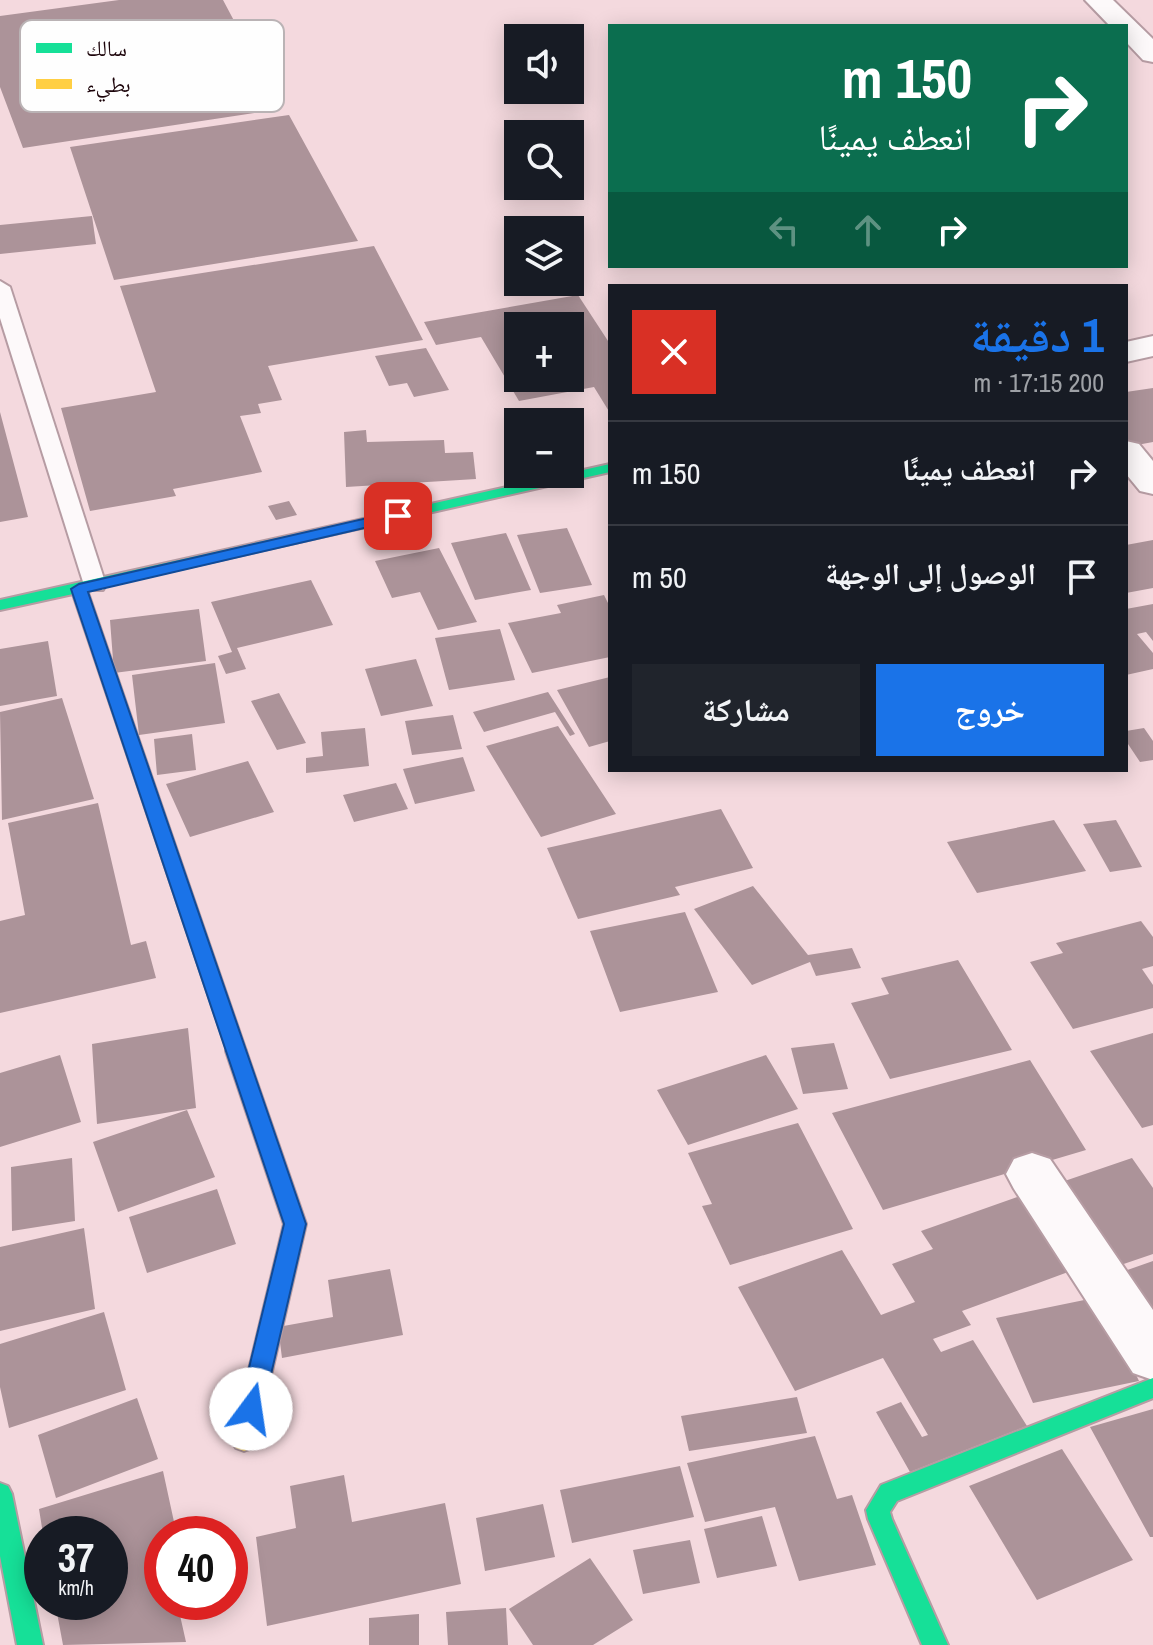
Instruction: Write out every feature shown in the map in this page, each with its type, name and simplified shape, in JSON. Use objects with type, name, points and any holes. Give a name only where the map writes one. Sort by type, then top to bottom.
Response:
[{"type":"street","points":[[1098,0],[1138,17],[1153,54]]},
{"type":"street","points":[[1128,352],[1153,346]]},
{"type":"street","points":[[1128,454],[1153,483]]},
{"type":"street","points":[[0,605],[608,468]]},
{"type":"street","points":[[87,587],[295,1224],[244,1440]]},
{"type":"street","points":[[1032,1174],[1153,1356]]},
{"type":"street","points":[[935,1645],[880,1519],[878,1510],[889,1493],[1153,1388]]},
{"type":"street","points":[[0,1494],[30,1645]]},
{"type":"lane","points":[[0,287],[87,587]]},
{"type":"building","points":[[119,0],[223,0],[234,20],[20,20],[20,112],[261,112],[23,148],[0,87],[0,16]]},
{"type":"building","points":[[289,115],[358,241],[114,280],[70,147]]},
{"type":"building","points":[[92,216],[96,244],[0,254],[0,225]]},
{"type":"building","points":[[374,246],[423,340],[268,366],[282,400],[258,404],[261,413],[240,416],[262,472],[173,489],[176,496],[90,511],[61,408],[156,392],[120,286]]},
{"type":"building","points":[[579,296],[608,341],[608,410],[594,387],[584,389],[584,312],[504,312],[504,376],[481,337],[436,345],[424,322]]},
{"type":"building","points":[[426,348],[449,390],[414,397],[407,383],[389,386],[375,356]]},
{"type":"building","points":[[1153,388],[1153,442],[1128,447],[1128,392]]},
{"type":"building","points":[[514,392],[567,392],[519,401]]},
{"type":"building","points":[[0,412],[28,517],[0,522]]},
{"type":"building","points":[[366,430],[367,442],[444,440],[445,453],[473,452],[476,479],[346,487],[344,432]]},
{"type":"building","points":[[289,501],[297,515],[276,520],[268,506]]},
{"type":"building","points":[[567,528],[592,585],[540,593],[517,535]]},
{"type":"building","points":[[506,533],[531,590],[475,600],[451,543]]},
{"type":"building","points":[[1153,540],[1153,588],[1128,593],[1128,545]]},
{"type":"building","points":[[439,548],[477,622],[438,630],[420,592],[392,598],[375,561]]},
{"type":"building","points":[[311,580],[333,625],[237,648],[246,669],[226,674],[218,656],[232,652],[211,602]]},
{"type":"building","points":[[604,595],[608,603],[608,657],[532,673],[508,623],[561,613],[557,605]]},
{"type":"building","points":[[1153,604],[1153,641],[1146,632],[1137,634],[1153,653],[1153,669],[1128,675],[1128,609]]},
{"type":"building","points":[[199,609],[206,661],[114,673],[110,620]]},
{"type":"building","points":[[500,629],[515,680],[449,690],[435,638]]},
{"type":"building","points":[[48,641],[57,696],[0,706],[0,649]]},
{"type":"building","points":[[416,659],[433,706],[381,716],[365,669]]},
{"type":"building","points":[[215,663],[225,723],[139,735],[132,675]]},
{"type":"building","points":[[608,677],[608,742],[589,747],[557,690]]},
{"type":"building","points":[[548,692],[575,734],[570,736],[555,712],[484,732],[473,712]]},
{"type":"building","points":[[279,693],[306,743],[277,750],[251,701]]},
{"type":"building","points":[[62,698],[94,799],[2,820],[0,712]]},
{"type":"building","points":[[453,715],[462,749],[412,755],[405,721]]},
{"type":"building","points":[[558,726],[616,814],[541,837],[486,746]]},
{"type":"building","points":[[365,728],[369,766],[306,773],[306,758],[323,756],[321,732]]},
{"type":"building","points":[[1144,728],[1153,741],[1153,760],[1140,762],[1128,744],[1128,731]]},
{"type":"building","points":[[192,734],[196,770],[157,775],[154,739]]},
{"type":"building","points":[[463,757],[475,791],[415,804],[403,769]]},
{"type":"building","points":[[248,761],[274,812],[190,837],[166,784]]},
{"type":"building","points":[[396,783],[408,809],[354,822],[343,795]]},
{"type":"building","points":[[98,803],[131,945],[146,941],[156,978],[0,1013],[0,921],[25,915],[8,823]]},
{"type":"building","points":[[721,809],[753,868],[675,887],[680,895],[578,919],[547,848]]},
{"type":"building","points":[[1054,820],[1086,871],[977,893],[947,842]]},
{"type":"building","points":[[1116,820],[1142,867],[1110,872],[1083,824]]},
{"type":"building","points":[[753,886],[808,955],[852,948],[861,968],[816,976],[810,962],[752,985],[694,909]]},
{"type":"building","points":[[685,912],[718,992],[620,1012],[590,931]]},
{"type":"building","points":[[1141,921],[1153,937],[1153,966],[1142,969],[1153,985],[1153,1008],[1073,1029],[1030,962],[1063,953],[1056,943]]},
{"type":"building","points":[[958,960],[1012,1050],[890,1079],[851,1003],[889,994],[881,978]]},
{"type":"building","points":[[188,1028],[196,1108],[97,1124],[92,1044]]},
{"type":"building","points":[[1153,1033],[1153,1125],[1142,1128],[1090,1051]]},
{"type":"building","points":[[834,1043],[848,1089],[803,1094],[791,1048]]},
{"type":"building","points":[[60,1055],[81,1122],[0,1147],[0,1073]]},
{"type":"building","points":[[766,1055],[798,1109],[688,1145],[657,1090]]},
{"type":"building","points":[[1030,1060],[1086,1150],[883,1210],[832,1113]]},
{"type":"building","points":[[187,1110],[215,1177],[118,1212],[93,1142]]},
{"type":"building","points":[[798,1123],[853,1229],[730,1265],[702,1206],[712,1204],[688,1153]]},
{"type":"building","points":[[72,1158],[75,1221],[12,1231],[11,1167]]},
{"type":"building","points":[[1132,1158],[1153,1188],[1153,1254],[1106,1270],[1050,1186]]},
{"type":"building","points":[[217,1189],[236,1244],[147,1273],[129,1217]]},
{"type":"building","points":[[1029,1193],[1079,1268],[962,1311],[971,1325],[933,1339],[941,1352],[973,1340],[1027,1426],[910,1472],[876,1412],[901,1402],[922,1437],[928,1435],[883,1358],[795,1391],[738,1287],[842,1250],[881,1315],[915,1302],[892,1264],[933,1249],[921,1231]]},
{"type":"building","points":[[84,1228],[95,1309],[0,1331],[0,1247]]},
{"type":"building","points":[[1153,1261],[1153,1328],[1116,1274]]},
{"type":"building","points":[[390,1269],[403,1335],[282,1358],[278,1327],[333,1317],[328,1280]]},
{"type":"building","points":[[1099,1297],[1139,1381],[1033,1403],[996,1318]]},
{"type":"building","points":[[104,1312],[126,1390],[9,1428],[0,1387],[0,1344]]},
{"type":"building","points":[[797,1397],[807,1433],[689,1451],[681,1416]]},
{"type":"building","points":[[137,1398],[158,1459],[56,1498],[38,1435]]},
{"type":"building","points":[[1153,1409],[1153,1537],[1150,1537],[1090,1427]]},
{"type":"building","points":[[815,1436],[837,1499],[852,1495],[876,1565],[799,1581],[775,1507],[705,1522],[687,1463]]},
{"type":"building","points":[[1062,1449],[1133,1560],[1037,1600],[969,1486]]},
{"type":"building","points":[[680,1466],[694,1517],[572,1543],[560,1490]]},
{"type":"building","points":[[163,1471],[173,1516],[144,1516],[144,1620],[181,1620],[186,1642],[63,1645],[58,1620],[128,1620],[128,1516],[40,1516],[39,1509]]},
{"type":"building","points":[[344,1475],[352,1522],[445,1503],[461,1584],[267,1626],[256,1537],[296,1528],[290,1486]]},
{"type":"building","points":[[543,1504],[555,1557],[485,1571],[476,1518]]},
{"type":"building","points":[[762,1516],[777,1566],[717,1578],[704,1529]]},
{"type":"building","points":[[690,1540],[700,1583],[643,1594],[633,1550]]},
{"type":"building","points":[[590,1558],[633,1620],[593,1645],[533,1645],[509,1609]]},
{"type":"building","points":[[506,1608],[508,1645],[448,1645],[446,1612]]},
{"type":"building","points":[[419,1614],[419,1645],[369,1645],[369,1618]]},
{"type":"traffic: fast","points":[[0,605],[608,468]]},
{"type":"traffic: fast","points":[[79,589],[236,1051]]},
{"type":"traffic: fast","points":[[935,1645],[880,1519],[878,1510],[889,1493],[1153,1388]]},
{"type":"traffic: fast","points":[[0,1494],[30,1645]]},
{"type":"traffic: slow","points":[[236,1051],[295,1224],[244,1440]]},
{"type":"route","points":[[251,1409],[295,1224],[79,589],[398,516]]}]
